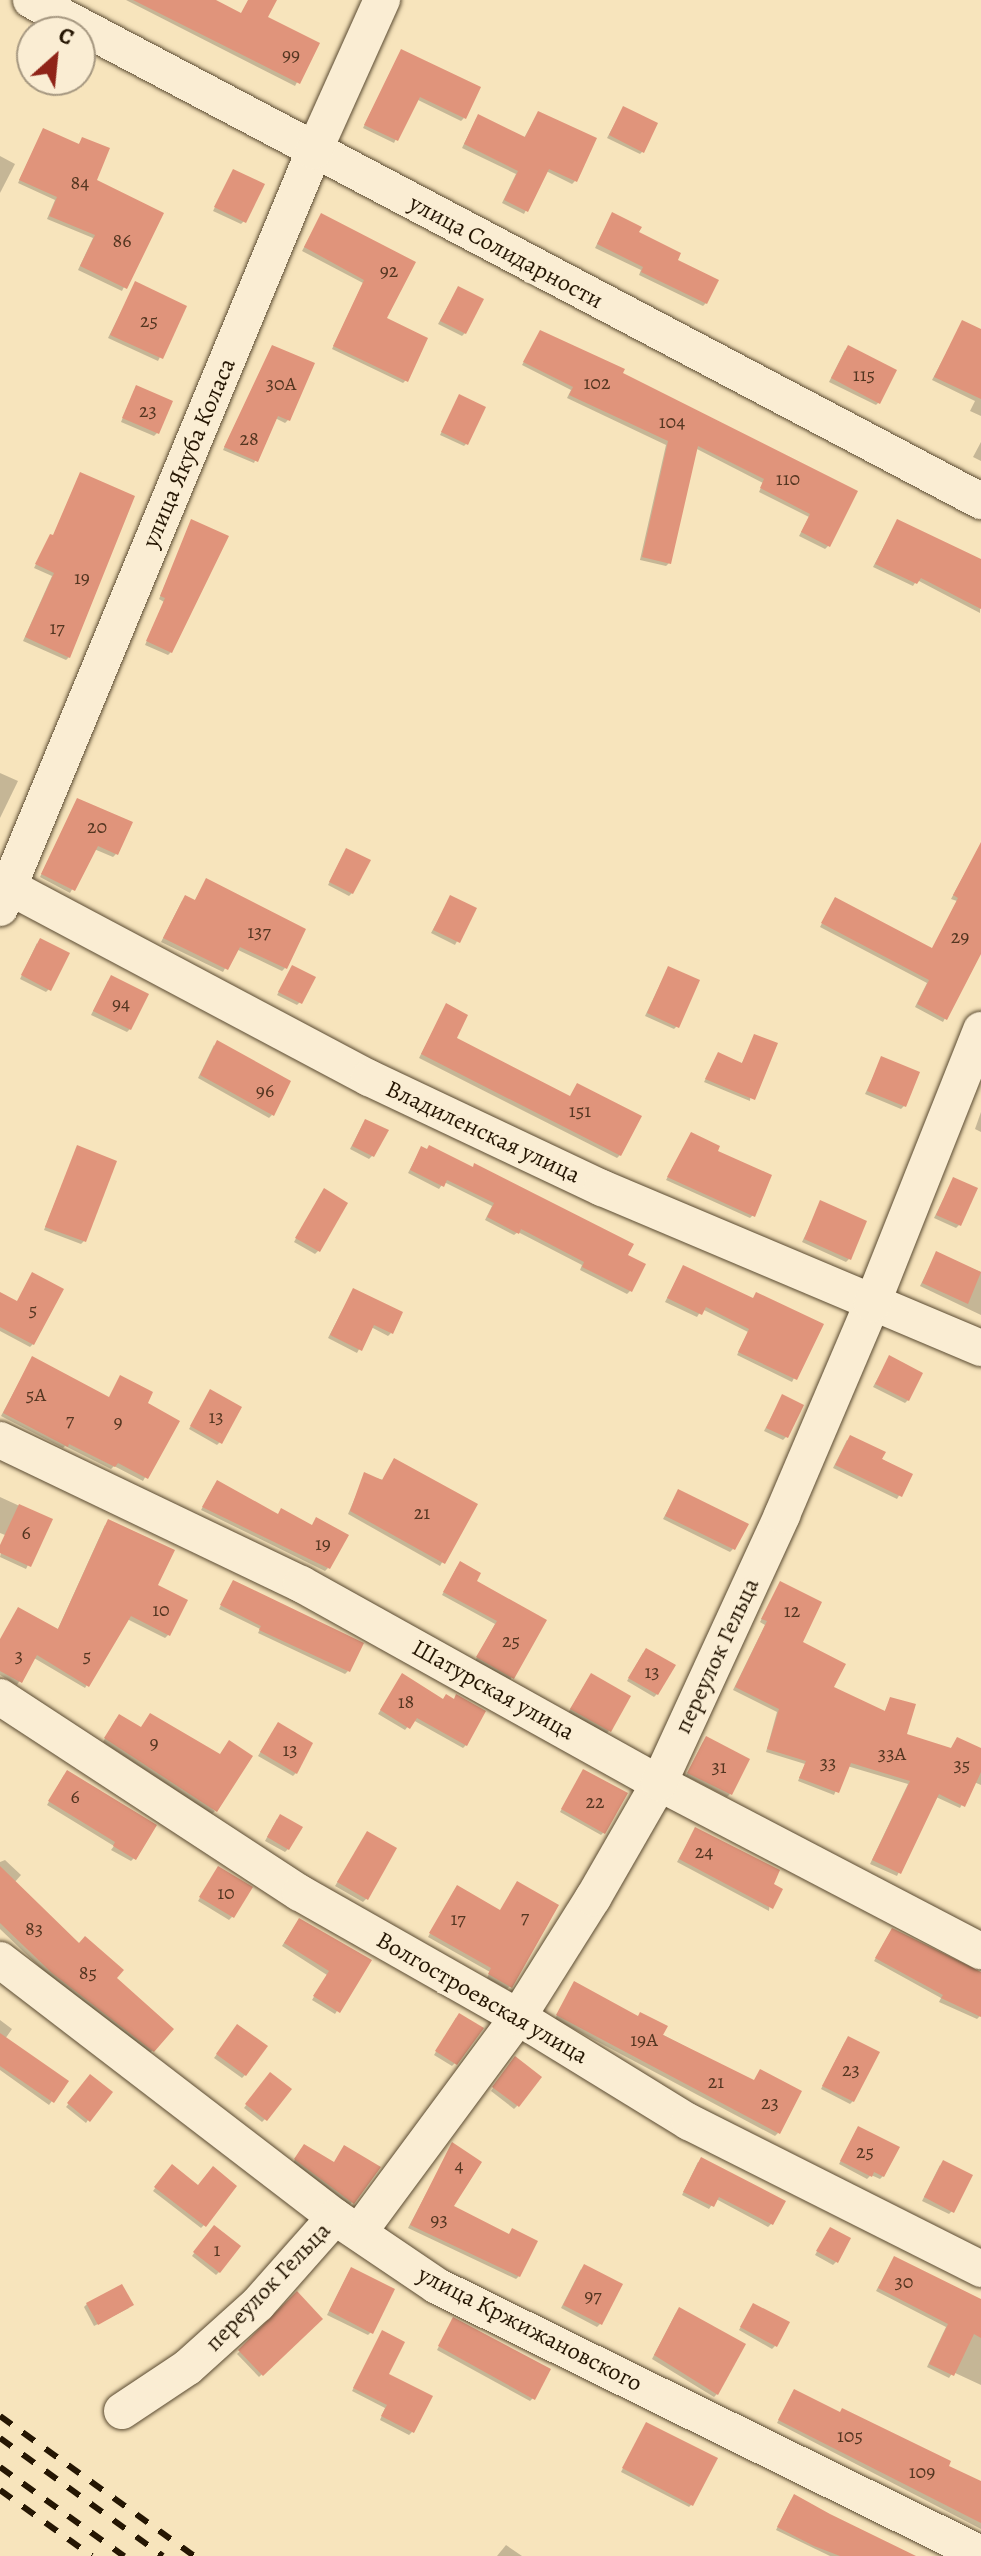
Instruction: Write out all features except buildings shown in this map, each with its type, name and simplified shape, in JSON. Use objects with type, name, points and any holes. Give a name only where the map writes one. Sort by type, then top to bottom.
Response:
[{"type":"street","name":"улица Солидарности","points":[[31,0],[981,501]]},
{"type":"street","name":"улица Якуба Коласа","points":[[3,892],[314,151],[382,0]]},
{"type":"street","name":"Владиленская улица","points":[[3,892],[383,1084],[602,1188],[981,1348]]},
{"type":"street","name":"переулок Гельца","points":[[122,2411],[188,2367],[347,2225],[518,2017],[593,1898],[659,1783],[782,1515],[872,1304],[981,1030]]},
{"type":"street","name":"Шатурская улица","points":[[0,1440],[301,1584],[659,1783],[981,1951]]},
{"type":"street","name":"Волгостроевская улица","points":[[0,1697],[300,1893],[518,2017],[689,2122],[981,2269]]},
{"type":"street","name":"улица Кржижановского","points":[[0,1960],[347,2225],[437,2286],[981,2554]]},
{"type":"railway","points":[[0,2416],[194,2556]]},
{"type":"railway","points":[[0,2438],[163,2556]]},
{"type":"railway","points":[[0,2467],[124,2556]]},
{"type":"railway","points":[[0,2490],[92,2556]]}]
